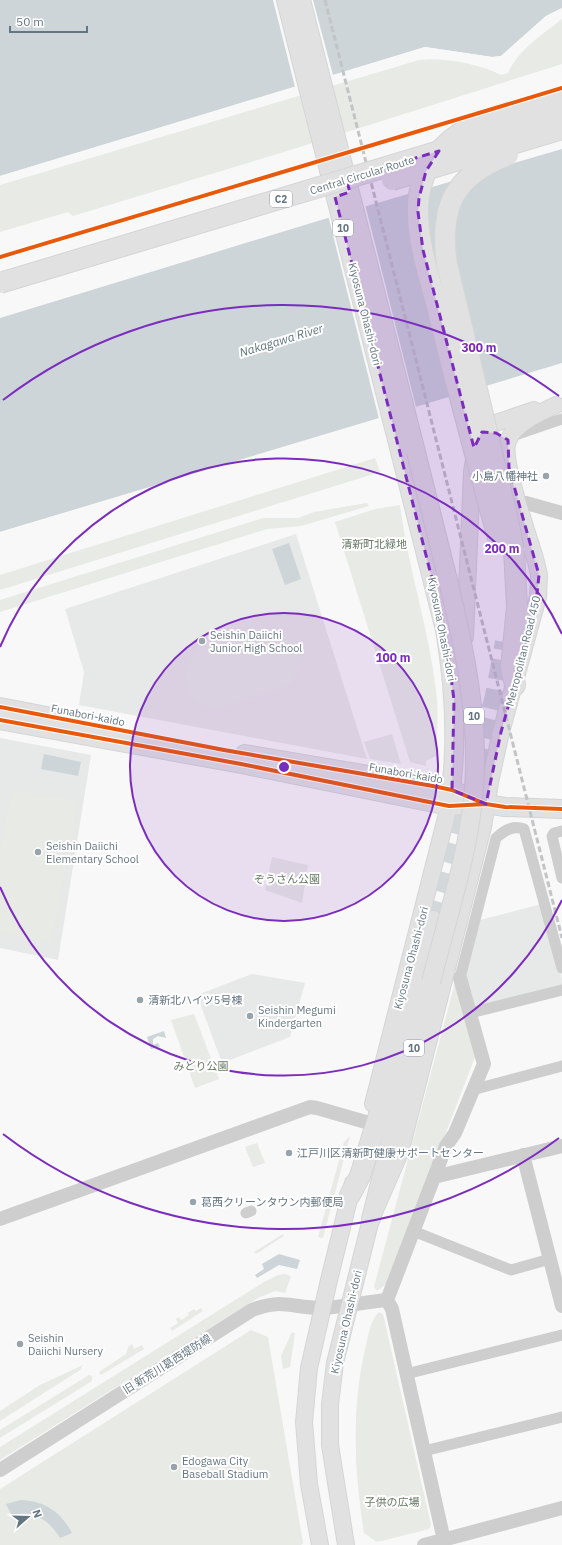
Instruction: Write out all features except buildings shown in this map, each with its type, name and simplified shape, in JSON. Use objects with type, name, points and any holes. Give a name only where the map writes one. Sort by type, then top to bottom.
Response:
[{"type":"highway","points":[[505,642],[506,592],[498,538],[452,371],[424,250],[418,212],[419,198],[426,171],[440,149],[455,136],[471,126],[485,120],[562,98]]},
{"type":"highway","name":"Central Circular Route","points":[[0,283],[562,114]]},
{"type":"highway","name":"Central Circular Route","points":[[0,297],[562,128]]},
{"type":"highway","points":[[515,685],[511,667],[517,608],[514,550],[447,264],[445,247],[445,218],[448,207],[465,181],[484,167],[508,156],[562,139]]},
{"type":"highway","points":[[350,1195],[360,1176],[379,1126],[433,921]]},
{"type":"main road","name":"Kiyosuna Ohashi-dori","points":[[286,0],[445,630],[452,678],[455,733],[451,798],[379,1126],[371,1218]]},
{"type":"main road","name":"Kiyosuna Ohashi-dori","points":[[301,0],[439,544],[460,632],[471,689],[475,725],[474,787],[463,860],[397,1113],[379,1126]]},
{"type":"main road","points":[[482,432],[496,433],[510,438],[518,428],[532,418],[560,409]]},
{"type":"main road","points":[[455,733],[462,713],[472,472],[476,447],[482,432],[501,421],[560,409]]},
{"type":"main road","name":"Metropolitan Road 450","points":[[486,804],[501,732],[538,597],[538,575],[536,562],[509,468],[506,451],[510,438]]},
{"type":"main road","name":"Funabori-kaido","points":[[0,707],[216,749],[451,798]]},
{"type":"main road","name":"Funabori-kaido","points":[[0,720],[241,764],[486,804],[505,807],[562,810]]},
{"type":"main road","name":"Kiyosuna Ohashi-dori","points":[[346,1545],[332,1466],[330,1423],[335,1363],[371,1218],[400,1153],[483,827],[486,804]]},
{"type":"main road","points":[[320,1545],[309,1484],[304,1422],[309,1368],[350,1195]]},
{"type":"street","points":[[519,504],[526,504],[562,512]]},
{"type":"street","points":[[444,1542],[392,1309],[387,1300],[446,1146],[455,1133],[484,1064],[460,978],[496,838],[509,829],[515,827],[524,829],[562,968]]},
{"type":"street","points":[[562,831],[554,833],[552,836],[562,878]]},
{"type":"street","points":[[470,1014],[562,990]]},
{"type":"street","points":[[472,1090],[562,1066]]},
{"type":"street","points":[[0,1219],[306,1108],[317,1108],[379,1126]]},
{"type":"street","points":[[434,1177],[562,1146]]},
{"type":"street","points":[[523,1155],[562,1306]]},
{"type":"street","points":[[414,1231],[511,1270],[550,1260]]},
{"type":"street","name":"旧 新荒川葛西堤防線","points":[[0,1470],[252,1310],[267,1304],[281,1303],[322,1308],[387,1300]]},
{"type":"street","points":[[406,1374],[562,1335]]},
{"type":"street","points":[[424,1451],[562,1417]]},
{"type":"street","points":[[424,1545],[444,1542],[562,1508]]},
{"type":"highlighted area","points":[[439,151],[426,171],[419,198],[418,212],[423,250],[474,448],[482,432],[496,433],[508,440],[509,468],[539,575],[535,612],[501,732],[486,804],[452,790],[454,700],[445,630],[335,197],[350,192],[346,179]]},
{"type":"shaded area","name":"Seishin Daiichi Junior High School","points":[[296,534],[367,759],[79,705],[84,672],[65,609]]},
{"type":"shaded area","name":"Seishin Daiichi Elementary School","points":[[0,738],[91,755],[58,960],[0,948]]},
{"type":"shaded area","points":[[542,904],[562,979],[562,986],[473,1008],[464,977],[480,920]]},
{"type":"shaded area","name":"Seishin Megumi Kindergarten","points":[[252,974],[305,983],[290,1037],[222,1063],[197,995]]},
{"type":"green space","points":[[562,19],[562,64],[287,151],[73,216],[68,212],[0,232],[0,185],[419,60],[429,59],[461,62],[501,75],[508,73],[518,57],[525,50]]},
{"type":"green space","points":[[375,458],[380,472],[0,590],[0,575]]},
{"type":"green space","points":[[367,503],[369,506],[301,526],[267,529],[0,612],[0,600],[263,518],[298,518],[314,512]]},
{"type":"green space","name":"清新町北緑地","points":[[400,505],[408,552],[429,645],[437,699],[438,724],[436,756],[426,761],[426,766],[410,762],[335,522],[375,509]]},
{"type":"green space","points":[[268,628],[288,637],[295,643],[299,651],[299,668],[295,677],[287,686],[220,708],[206,707],[197,702],[187,685],[186,675],[188,665],[193,656],[202,648],[215,642]]},
{"type":"green space","points":[[392,734],[401,764],[370,759],[364,742]]},
{"type":"green space","points":[[12,789],[78,802],[51,942],[0,932],[0,850]]},
{"type":"green space","name":"ぞうさん公園","points":[[272,857],[308,865],[302,903],[265,890]]},
{"type":"green space","points":[[456,979],[477,1052],[388,1283],[377,1291],[374,1287]]},
{"type":"green space","name":"みどり公園","points":[[194,1014],[219,1079],[195,1088],[171,1020]]},
{"type":"green space","points":[[350,1136],[323,1238],[318,1237],[344,1142]]},
{"type":"green space","points":[[257,1143],[265,1163],[253,1167],[245,1147]]},
{"type":"green space","points":[[283,1234],[284,1236],[256,1254],[254,1252]]},
{"type":"green space","points":[[286,1274],[291,1277],[285,1293],[275,1291],[258,1298],[0,1460],[0,1447],[264,1282],[278,1275]]},
{"type":"green space","points":[[201,1308],[203,1311],[172,1331],[170,1328],[178,1323],[176,1319],[179,1317],[181,1320],[189,1315],[188,1313],[194,1309],[196,1311]]},
{"type":"green space","name":"子供の広場","points":[[379,1312],[383,1314],[431,1525],[429,1529],[377,1542],[364,1533],[356,1462],[356,1416],[361,1369],[366,1345],[370,1327]]},
{"type":"green space","points":[[251,1330],[268,1337],[303,1543],[301,1545],[0,1545],[0,1489]]},
{"type":"green space","points":[[292,1332],[295,1333],[290,1367],[283,1369],[281,1356]]},
{"type":"green space","points":[[132,1344],[134,1349],[142,1345],[144,1349],[101,1375],[99,1372],[126,1354],[128,1347]]},
{"type":"green space","points":[[83,1365],[80,1370],[0,1421],[0,1411],[40,1385]]},
{"type":"green space","points":[[89,1375],[92,1376],[92,1381],[0,1438],[0,1430]]},
{"type":"water","points":[[0,0],[562,0],[562,8],[546,16],[501,56],[492,57],[425,47],[0,176]]},
{"type":"water","name":"Nakagawa River","points":[[562,149],[562,363],[0,532],[0,318],[367,206]]},
{"type":"water","points":[[289,543],[301,579],[285,585],[272,549]]},
{"type":"water","points":[[44,754],[81,762],[78,776],[41,769]]},
{"type":"water","points":[[164,1031],[166,1038],[158,1036],[153,1039],[153,1045],[158,1043],[160,1047],[151,1049],[147,1037]]},
{"type":"water","points":[[279,1254],[300,1260],[297,1269],[279,1265],[257,1278],[255,1275],[264,1269],[262,1264]]},
{"type":"water","points":[[21,1500],[45,1505],[63,1519],[72,1533],[60,1538],[51,1526],[39,1517],[26,1514],[12,1516],[6,1504]]},
{"type":"pier","points":[[273,0],[313,0],[333,75],[425,47],[492,57],[501,56],[546,16],[562,8],[562,10],[547,17],[501,58],[492,59],[425,49],[0,178],[0,176],[295,87]]},
{"type":"pier","points":[[365,204],[416,407],[449,397],[450,399],[0,534],[0,532],[379,419],[328,215]]},
{"type":"tunnel","points":[[476,767],[495,696],[505,642]]},
{"type":"tunnel","points":[[433,921],[468,796]]},
{"type":"railway","points":[[325,0],[562,938]]},
{"type":"cycle path","points":[[0,257],[562,88]]},
{"type":"cycle path","points":[[0,707],[224,750],[433,786],[452,790],[483,803]]},
{"type":"cycle path","points":[[0,720],[241,764],[449,806],[486,804],[505,807],[562,809]]},
{"type":"place","name":"小島八幡神社","points":[[546,476]]},
{"type":"place","name":"Seishin Daiichi Junior High School","points":[[202,641]]},
{"type":"place","name":"Seishin Daiichi Elementary School","points":[[38,852]]},
{"type":"place","name":"清新北ハイツ5号棟","points":[[140,1000]]},
{"type":"place","name":"Seishin Megumi Kindergarten","points":[[250,1016]]},
{"type":"place","name":"江戸川区清新町健康サポートセンター","points":[[289,1153]]},
{"type":"place","name":"葛西クリーンタウン内郵便局","points":[[193,1202]]},
{"type":"place","name":"Seishin Daiichi Nursery","points":[[20,1344]]},
{"type":"place","name":"Edogawa City Baseball Stadium","points":[[174,1467]]}]
